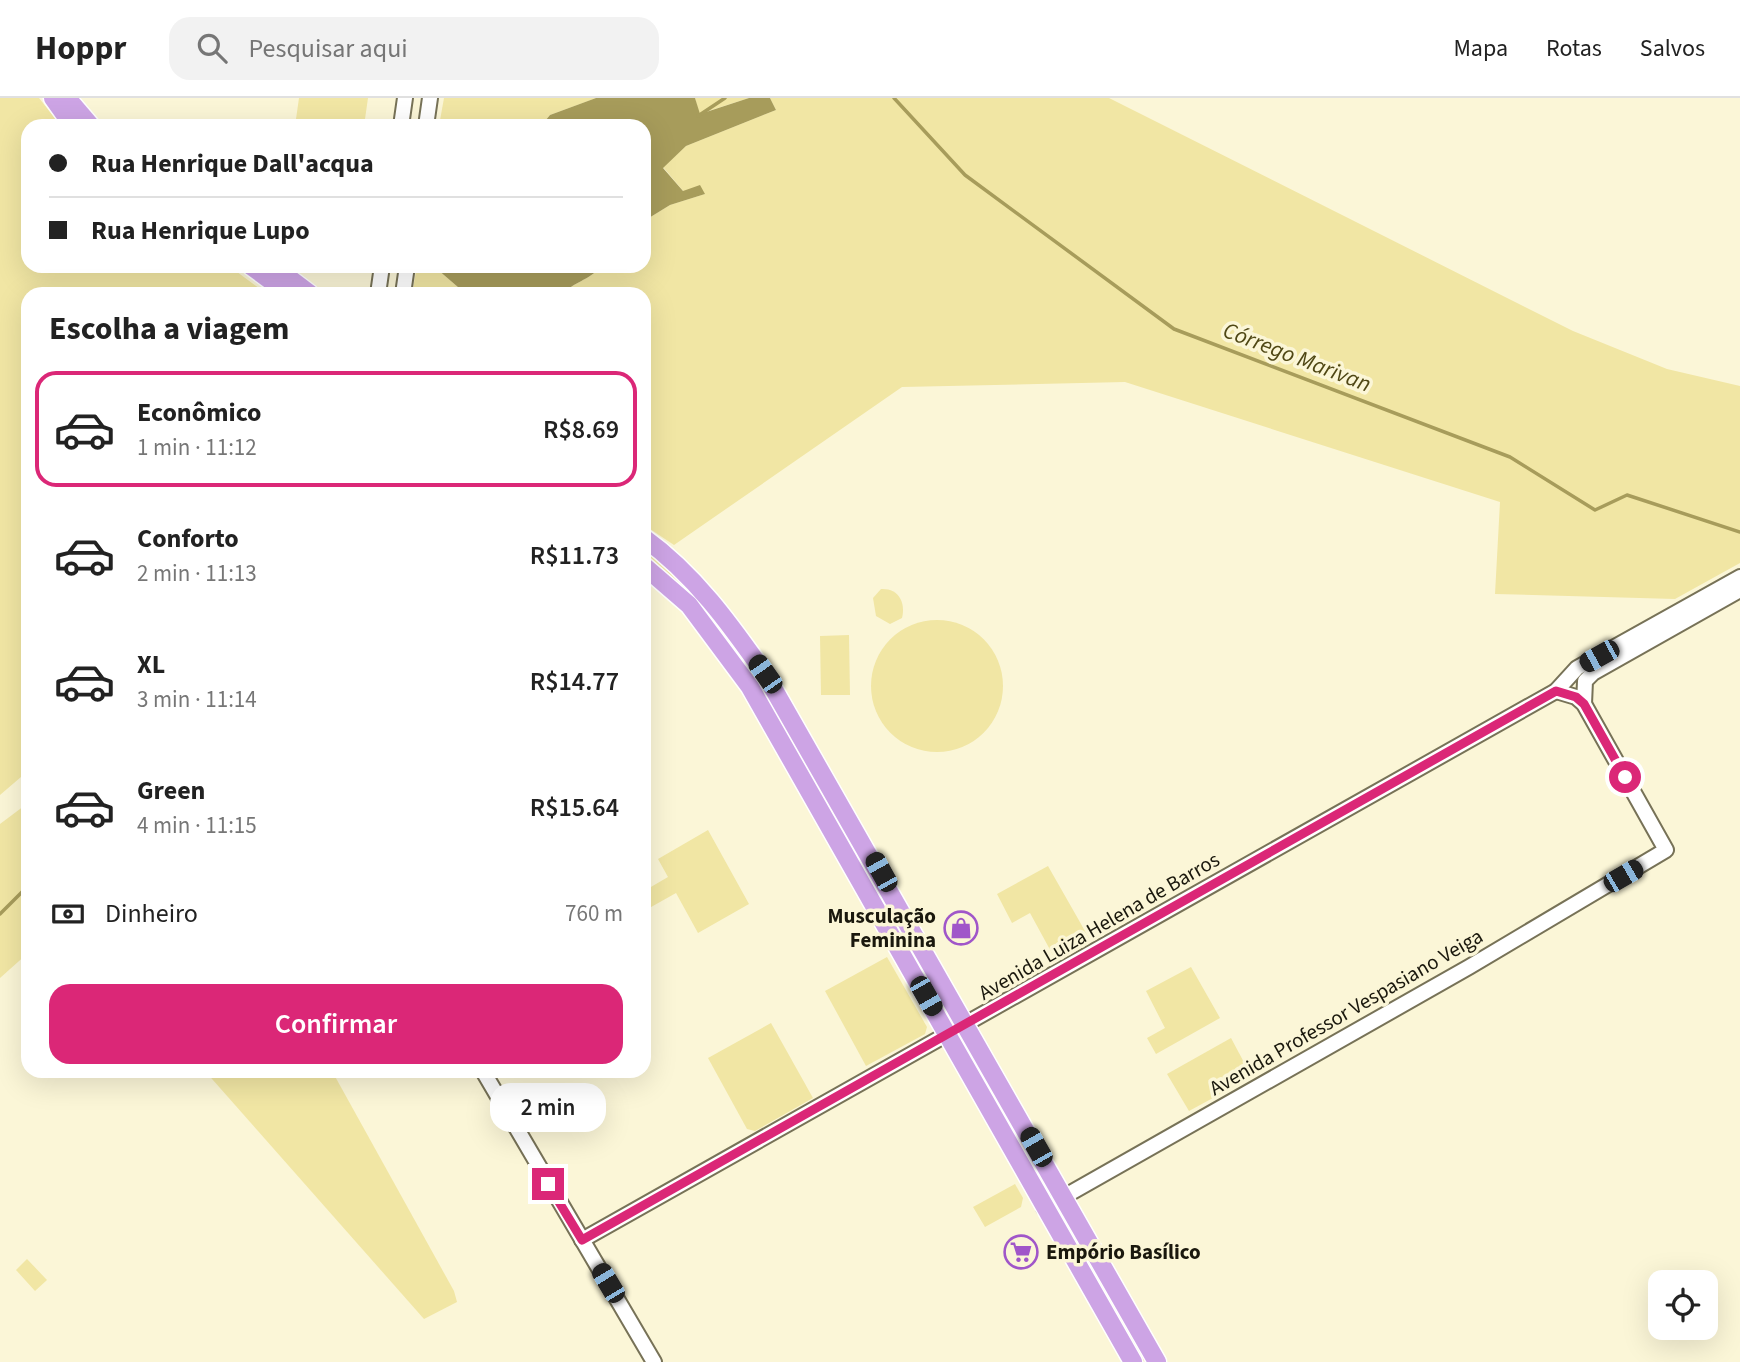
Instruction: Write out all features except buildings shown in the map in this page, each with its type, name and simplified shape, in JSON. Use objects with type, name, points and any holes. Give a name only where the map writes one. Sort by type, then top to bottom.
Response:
[{"type":"main road","points":[[53,98],[68,119]]},
{"type":"main road","points":[[67,98],[85,119]]},
{"type":"main road","points":[[260,273],[280,287]]},
{"type":"main road","points":[[282,273],[301,287]]},
{"type":"main road","points":[[651,543],[666,554],[697,586],[765,674],[1157,1362]]},
{"type":"main road","points":[[651,572],[689,605],[750,687],[1133,1362]]},
{"type":"street","points":[[402,119],[405,98]]},
{"type":"street","points":[[427,119],[430,98]]},
{"type":"street","name":"Avenida Luiza Helena de Barros","points":[[582,1240],[967,1026],[1556,691],[1577,668],[1737,583]]},
{"type":"street","name":"Avenida Luiza Helena de Barros","points":[[1584,704],[1585,681],[1592,673],[1737,583]]},
{"type":"street","points":[[1556,691],[1576,697],[1584,704]]},
{"type":"street","name":"Avenida Professor Vespasiano Veiga","points":[[1044,1208],[1469,967],[1667,850],[1584,704]]},
{"type":"street","points":[[487,1078],[654,1362]]},
{"type":"shaded area","points":[[0,98],[39,98],[56,119],[21,119],[21,273],[238,273],[258,287],[21,287],[21,777],[0,795]]},
{"type":"shaded area","points":[[299,98],[368,98],[365,119],[296,119]]},
{"type":"shaded area","points":[[444,98],[596,98],[550,115],[547,119],[440,119]]},
{"type":"shaded area","points":[[596,98],[695,98],[700,114],[749,98],[770,98],[776,110],[686,146],[663,168],[683,191],[700,185],[705,194],[670,205],[651,217],[651,119],[547,119],[550,115]]},
{"type":"shaded area","points":[[695,98],[749,98],[699,114]]},
{"type":"shaded area","points":[[770,98],[1109,98],[1573,331],[1667,369],[1740,386],[1740,563],[1675,599],[1495,594],[1500,502],[1125,382],[902,387],[674,545],[651,530],[651,287],[571,287],[593,273],[651,273],[651,217],[670,205],[705,194],[684,192],[663,167],[686,146],[776,110]]},
{"type":"shaded area","points":[[416,273],[442,273],[458,287],[413,287]]},
{"type":"shaded area","points":[[442,273],[593,273],[571,287],[458,287]]},
{"type":"shaded area","points":[[651,552],[667,565],[734,636],[855,845],[847,844],[759,691],[651,567]]},
{"type":"shaded area","points":[[881,589],[892,591],[902,602],[902,618],[890,624],[876,616],[873,598]]},
{"type":"shaded area","points":[[937,620],[962,625],[984,639],[998,661],[1003,686],[998,711],[984,733],[962,747],[937,752],[912,747],[890,733],[876,711],[871,686],[876,661],[890,639],[912,625]]},
{"type":"shaded area","points":[[849,635],[850,695],[821,695],[820,636]]},
{"type":"shaded area","points":[[21,808],[21,959],[0,978],[0,824]]},
{"type":"shaded area","points":[[708,830],[749,904],[698,933],[676,893],[651,907],[651,887],[668,877],[658,859]]},
{"type":"shaded area","points":[[867,866],[952,1017],[946,1017],[863,868]]},
{"type":"shaded area","points":[[1048,866],[1089,938],[1054,957],[1030,913],[1012,923],[997,894]]},
{"type":"shaded area","points":[[887,957],[927,1027],[925,1034],[866,1066],[825,991]]},
{"type":"shaded area","points":[[1191,967],[1220,1018],[1156,1054],[1147,1038],[1165,1028],[1146,991]]},
{"type":"shaded area","points":[[771,1023],[813,1098],[755,1131],[747,1129],[708,1058]]},
{"type":"shaded area","points":[[1231,1038],[1247,1068],[1246,1080],[1189,1111],[1167,1074]]},
{"type":"shaded area","points":[[967,1042],[1049,1187],[1048,1190],[1044,1190],[962,1046]]},
{"type":"shaded area","points":[[211,1078],[336,1078],[454,1291],[457,1302],[424,1319]]},
{"type":"shaded area","points":[[1015,1184],[1023,1198],[1021,1207],[985,1227],[973,1207]]},
{"type":"shaded area","points":[[1067,1215],[1149,1362],[1138,1359],[1060,1218]]},
{"type":"shaded area","points":[[27,1259],[47,1280],[35,1291],[16,1270]]},
{"type":"waterway","name":"Córrego Marivan","points":[[698,116],[725,98]]},
{"type":"waterway","name":"Córrego Marivan","points":[[894,98],[965,175],[1174,329],[1510,457],[1595,510],[1627,495],[1740,532]]},
{"type":"waterway","points":[[0,914],[21,893]]},
{"type":"place","name":"Musculação Feminina","points":[[961,928]]},
{"type":"place","name":"Empório Basílico","points":[[1021,1252]]},
{"type":"route","points":[[548,1184],[582,1240],[967,1026],[1556,691],[1568,693],[1584,704],[1625,777]]}]
